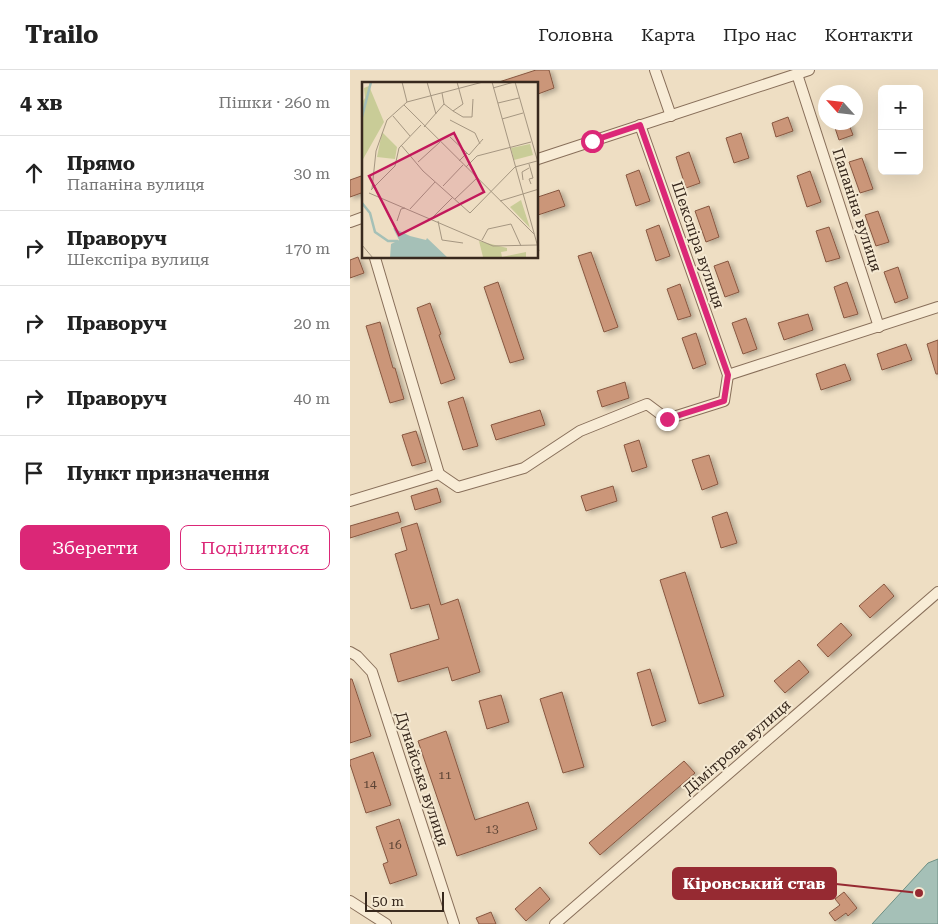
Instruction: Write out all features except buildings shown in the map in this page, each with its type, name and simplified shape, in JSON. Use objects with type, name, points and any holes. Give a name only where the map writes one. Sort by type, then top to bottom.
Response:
[{"type":"street","points":[[655,70],[671,116]]},
{"type":"street","points":[[539,159],[809,70]]},
{"type":"street","name":"Папаніна вулиця","points":[[797,74],[879,327]]},
{"type":"street","name":"Шекспіра вулиця","points":[[640,125],[728,375]]},
{"type":"street","points":[[350,222],[362,218]]},
{"type":"street","points":[[375,259],[439,474],[458,487],[524,468],[580,431],[647,404],[667,419],[724,401],[728,375],[938,308]]},
{"type":"street","points":[[350,502],[439,474]]},
{"type":"street","name":"Дімітрова вулиця","points":[[555,924],[938,592]]},
{"type":"street","name":"Дунайська вулиця","points":[[350,652],[357,656],[372,672],[454,924]]},
{"type":"street","points":[[350,901],[386,924]]},
{"type":"water","points":[[938,859],[938,924],[872,924],[928,863]]},
{"type":"place","name":"Кіровський став","points":[[919,893]]},
{"type":"route","points":[[592,141],[640,125],[728,375],[724,401],[667,419]]}]
